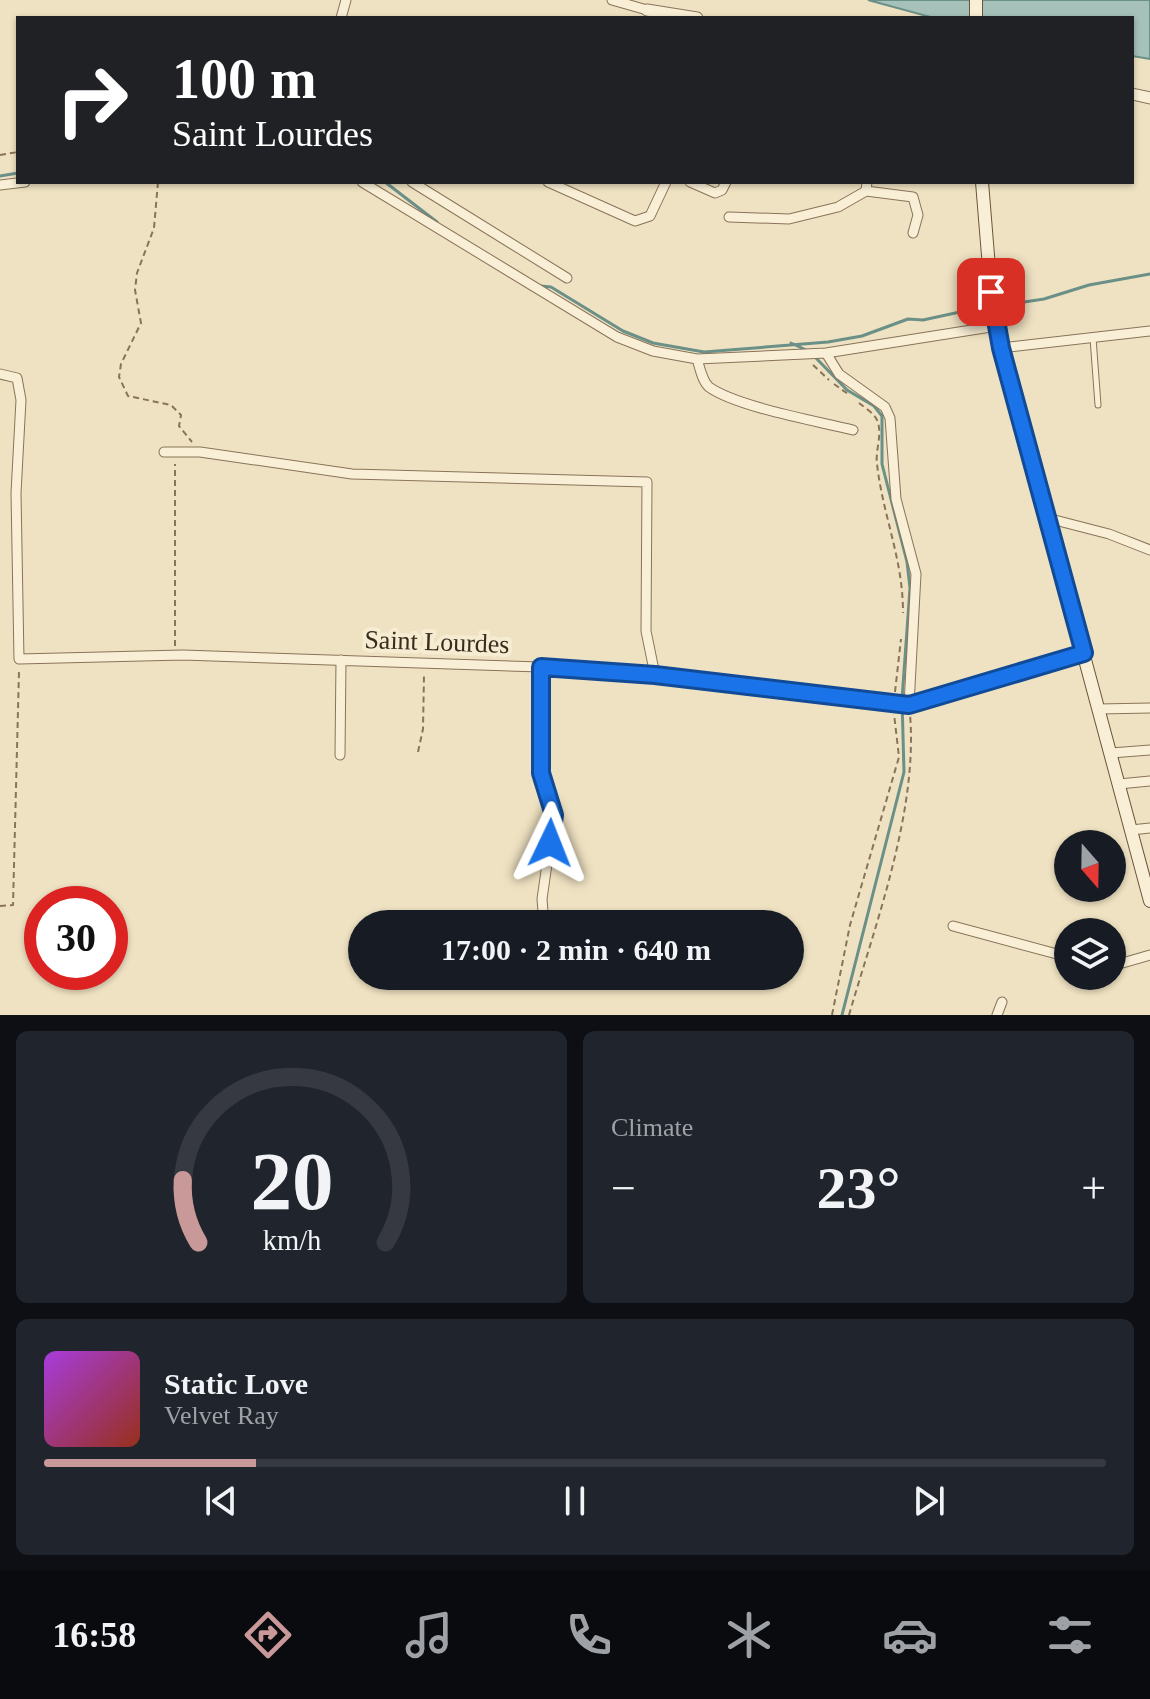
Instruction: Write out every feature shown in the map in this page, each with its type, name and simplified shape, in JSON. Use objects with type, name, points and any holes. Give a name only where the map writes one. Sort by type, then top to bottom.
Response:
[{"type":"main road","points":[[982,184],[1001,348],[1150,901]]},
{"type":"street","points":[[612,0],[684,16]]},
{"type":"street","points":[[365,184],[617,337],[653,351],[697,359],[822,354],[997,326]]},
{"type":"street","points":[[415,184],[567,278]]},
{"type":"street","points":[[552,184],[635,221],[650,216],[665,184]]},
{"type":"street","points":[[695,184],[715,193],[722,190],[725,184]]},
{"type":"street","points":[[729,217],[789,219],[838,207],[866,187],[913,197],[918,215],[913,233]]},
{"type":"street","points":[[1001,348],[1150,331]]},
{"type":"street","points":[[822,354],[839,374],[885,407],[890,418],[896,499],[916,574],[908,705]]},
{"type":"street","points":[[697,359],[704,382],[710,388],[732,398],[853,430]]},
{"type":"street","points":[[0,374],[17,378],[20,388],[16,493],[19,659]]},
{"type":"street","points":[[169,452],[200,452],[352,474],[647,482],[646,631],[647,649],[655,675]]},
{"type":"street","points":[[1047,518],[1109,534],[1150,550]]},
{"type":"street","name":"Saint Lourdes","points":[[19,659],[175,655],[541,667],[655,675],[908,705],[1084,653]]},
{"type":"street","points":[[340,755],[341,660]]},
{"type":"street","points":[[541,667],[541,773],[554,815],[543,910]]},
{"type":"street","points":[[1099,709],[1150,708]]},
{"type":"street","points":[[1111,753],[1150,750]]},
{"type":"street","points":[[1119,784],[1150,781]]},
{"type":"street","points":[[1131,830],[1150,828]]},
{"type":"street","points":[[953,926],[1054,953]]},
{"type":"street","points":[[1126,962],[1150,955]]},
{"type":"street","points":[[997,1015],[1002,1002]]},
{"type":"lane","points":[[1093,338],[1098,405]]},
{"type":"path","points":[[158,184],[154,228],[137,273],[135,290],[141,323],[121,364],[119,377],[128,396],[171,405],[181,415],[179,426],[200,452]]},
{"type":"path","points":[[801,355],[876,417],[880,431],[876,459],[884,508],[903,576],[903,623]]},
{"type":"path","points":[[169,452],[177,570],[175,655]]},
{"type":"path","points":[[832,1015],[854,911],[899,757],[900,739],[894,705],[901,639]]},
{"type":"path","points":[[0,906],[13,905],[19,659]]},
{"type":"path","points":[[418,752],[423,729],[425,664]]},
{"type":"path","points":[[849,1015],[903,816],[910,772],[908,705]]},
{"type":"water","points":[[868,0],[1150,0],[1150,59],[1134,56],[1134,16],[927,16]]},
{"type":"waterway","points":[[0,176],[16,173]]},
{"type":"waterway","points":[[388,184],[437,222]]},
{"type":"waterway","points":[[1004,305],[1044,299],[1089,285],[1150,274]]},
{"type":"waterway","points":[[541,286],[551,287],[623,331],[653,343],[704,352],[828,342],[862,336],[908,319],[923,320],[983,307]]},
{"type":"waterway","points":[[791,343],[806,350]]},
{"type":"waterway","points":[[815,357],[847,390],[874,406],[882,416],[882,464],[907,562],[910,588],[902,699],[904,772],[842,1015]]},
{"type":"route","points":[[550,843],[554,815],[541,773],[541,667],[655,675],[880,704],[909,705],[941,698],[1084,653],[1001,348],[991,292]]}]
